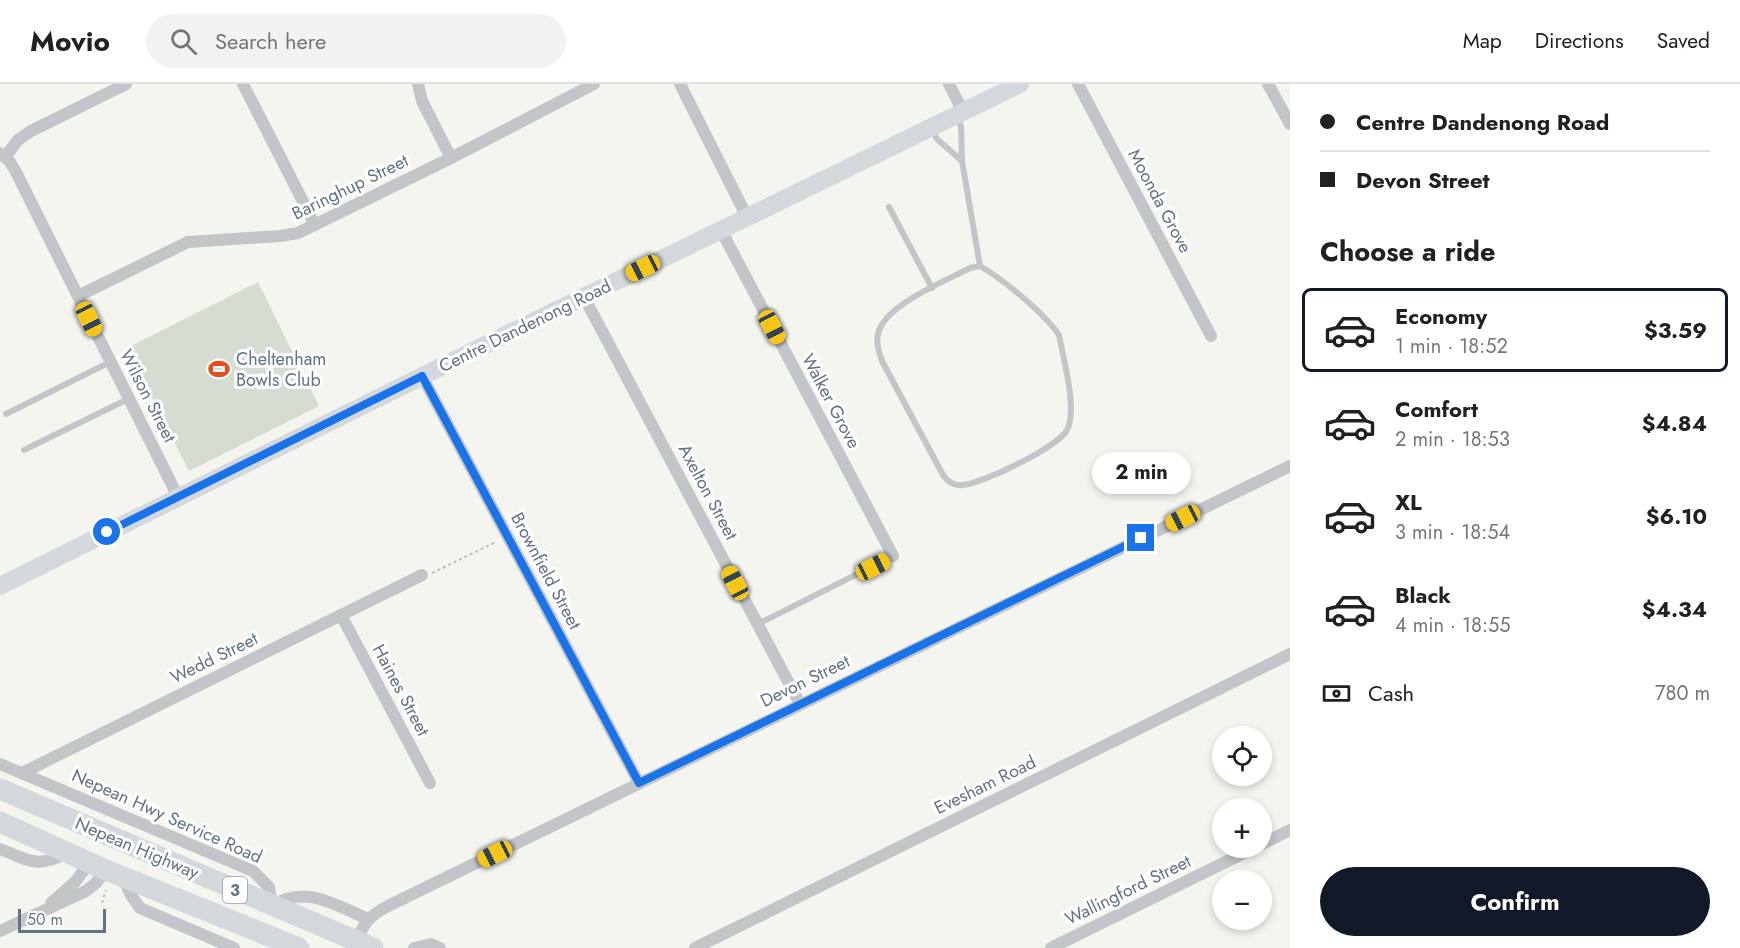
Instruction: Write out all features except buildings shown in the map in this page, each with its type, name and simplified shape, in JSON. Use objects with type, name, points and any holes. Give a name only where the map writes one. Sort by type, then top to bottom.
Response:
[{"type":"highway","name":"Nepean Highway","points":[[0,789],[361,946]]},
{"type":"highway","name":"Nepean Highway","points":[[0,822],[68,852],[105,873],[299,948]]},
{"type":"highway","points":[[105,873],[114,839]]},
{"type":"main road","name":"Centre Dandenong Road","points":[[0,586],[422,376],[1020,84]]},
{"type":"street","points":[[2,155],[31,130],[126,84]]},
{"type":"street","points":[[243,84],[315,225]]},
{"type":"street","points":[[418,84],[422,101],[451,158]]},
{"type":"street","name":"Baringhup Street","points":[[78,296],[188,242],[290,235],[315,225],[594,84]]},
{"type":"street","points":[[681,84],[747,217]]},
{"type":"street","points":[[949,84],[960,113]]},
{"type":"street","name":"Moonda Grove","points":[[1078,84],[1211,336]]},
{"type":"street","points":[[1268,84],[1290,124]]},
{"type":"street","name":"Wilson Street","points":[[2,155],[16,172],[178,497]]},
{"type":"street","name":"Walker Grove","points":[[721,230],[893,556]]},
{"type":"street","name":"Axelton Street","points":[[584,297],[800,704]]},
{"type":"street","name":"Brownfield Street","points":[[422,376],[639,783]]},
{"type":"street","name":"Devon Street","points":[[361,946],[361,928],[368,919],[388,906],[1290,466]]},
{"type":"street","name":"Wedd Street","points":[[22,773],[427,574]]},
{"type":"street","name":"Haines Street","points":[[340,615],[430,783]]},
{"type":"street","name":"Evesham Road","points":[[695,948],[1290,654]]},
{"type":"street","name":"Nepean Hwy Service Road","points":[[0,764],[253,871],[269,886],[272,906]]},
{"type":"street","points":[[1272,839],[1290,830]]},
{"type":"street","points":[[0,849],[39,863],[55,859],[68,852]]},
{"type":"street","name":"Wallingford Street","points":[[1051,948],[1234,858]]},
{"type":"street","points":[[0,931],[88,890],[105,873]]},
{"type":"street","points":[[41,911],[75,882],[105,873]]},
{"type":"street","points":[[105,873],[131,896],[140,908],[234,948]]},
{"type":"street","points":[[272,906],[283,899],[311,896],[368,919]]},
{"type":"street","points":[[414,948],[431,944],[440,948]]},
{"type":"lane","points":[[960,113],[962,161],[980,266],[1025,301],[1059,335],[1071,415],[1068,430],[1059,440],[1043,450],[983,480],[956,485],[948,482],[943,475],[882,361],[877,347],[877,334],[888,315],[932,288],[970,268],[980,266]]},
{"type":"lane","points":[[931,128],[937,139],[962,161]]},
{"type":"lane","points":[[889,207],[932,288]]},
{"type":"lane","points":[[6,414],[111,362]]},
{"type":"lane","points":[[24,450],[129,398]]},
{"type":"lane","points":[[758,624],[893,556]]},
{"type":"path","points":[[427,574],[496,542]]},
{"type":"path","points":[[102,903],[106,889],[105,873]]},
{"type":"shaded area","name":"Cheltenham Bowls Club","points":[[258,282],[319,406],[189,471],[127,348]]},
{"type":"place","name":"Cheltenham Bowls Club","points":[[219,369]]},
{"type":"route","points":[[107,532],[422,376],[639,783],[1141,538]]}]
